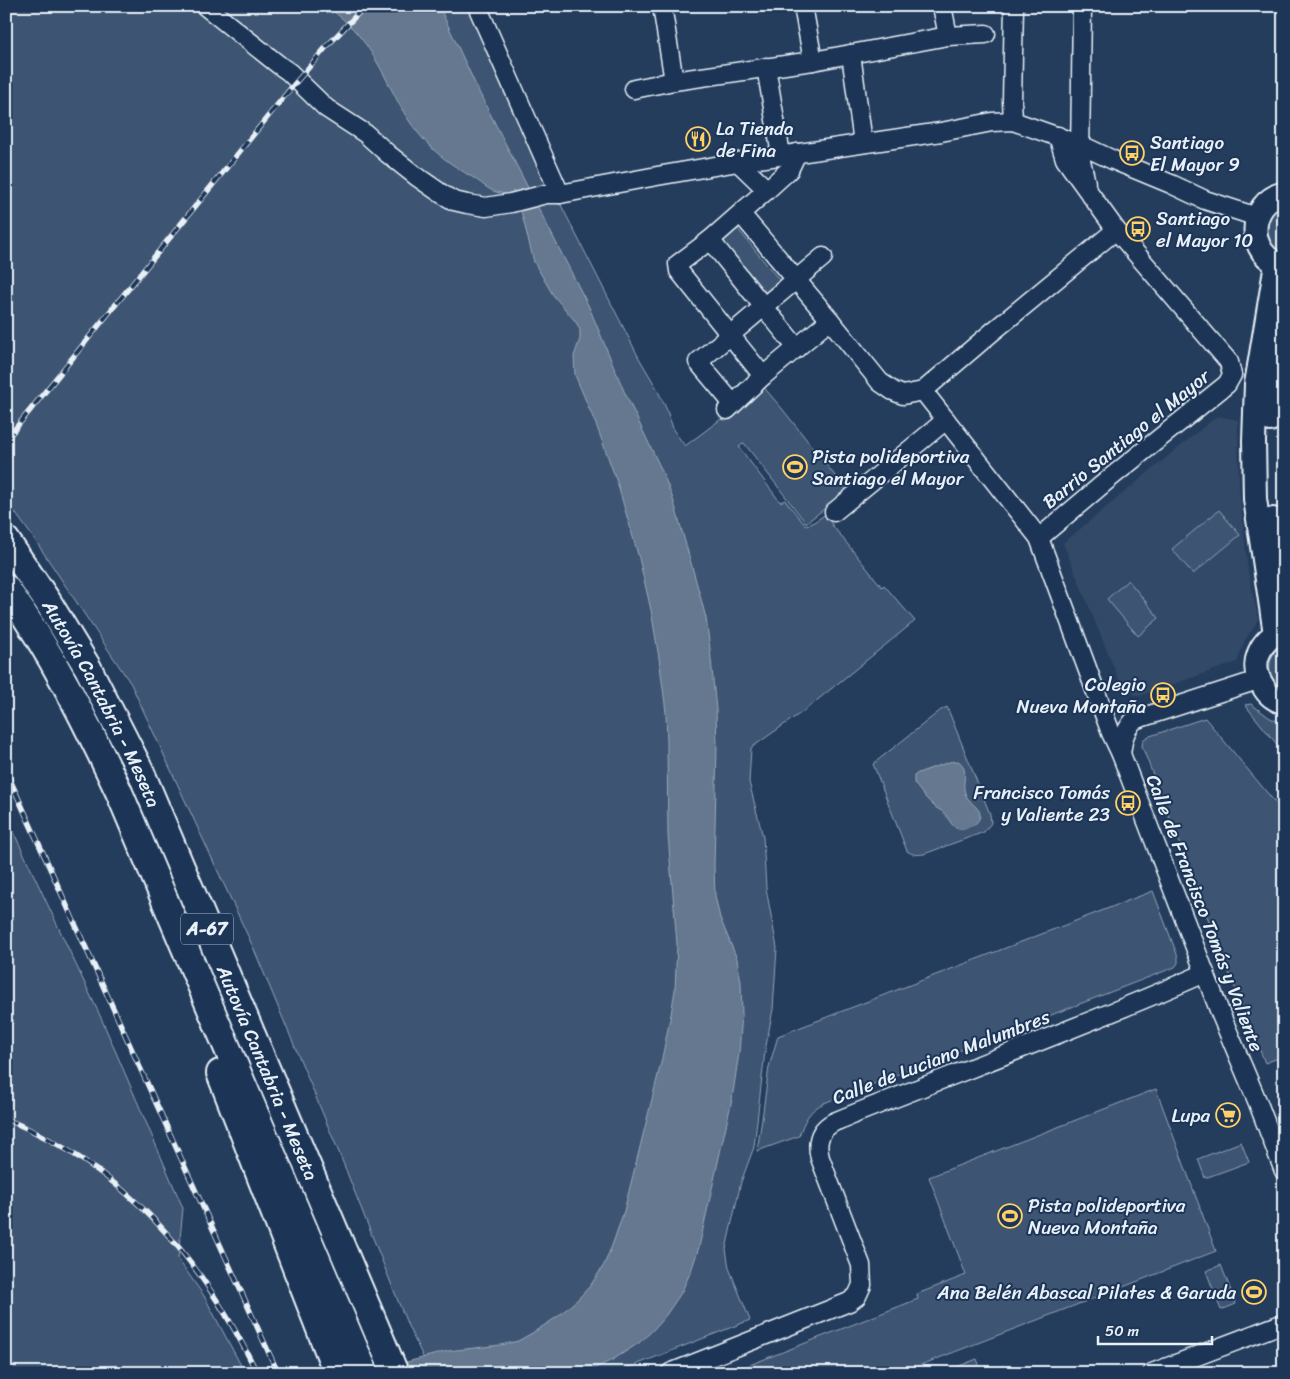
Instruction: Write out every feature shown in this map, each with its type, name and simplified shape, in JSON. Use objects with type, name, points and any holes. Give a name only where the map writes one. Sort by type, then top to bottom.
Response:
[{"type":"highway","name":"Autovía Cantabria - Meseta","points":[[6,540],[68,635],[123,735],[260,1053],[384,1332],[395,1373]]},
{"type":"highway","name":"Autovía Cantabria - Meseta","points":[[6,588],[69,691],[103,759],[146,855],[362,1364]]},
{"type":"highway","points":[[69,691],[306,1290],[337,1373]]},
{"type":"highway","points":[[384,1332],[409,1373]]},
{"type":"main road","points":[[1284,193],[1276,195],[1264,204],[1256,217],[1255,235],[1262,252],[1280,265],[1256,384],[1254,441],[1255,500],[1279,632],[1264,642],[1258,654],[1256,667],[1258,680],[1267,693],[1279,702],[1284,702]]},
{"type":"main road","points":[[1284,307],[1272,385],[1268,440],[1270,499],[1284,585]]},
{"type":"street","points":[[204,6],[289,72],[326,108],[366,134],[416,176],[454,201],[476,206],[486,207],[738,162],[941,132],[992,122],[1013,121],[1081,145],[1205,200],[1256,217]]},
{"type":"street","points":[[477,6],[553,194]]},
{"type":"street","points":[[662,6],[674,80]]},
{"type":"street","points":[[803,6],[813,61]]},
{"type":"street","points":[[942,6],[948,36]]},
{"type":"street","points":[[1013,121],[1014,6]]},
{"type":"street","name":"Barrio Santiago el Mayor","points":[[1082,6],[1080,156],[1086,182]]},
{"type":"street","points":[[634,89],[674,80],[813,61],[948,36],[986,34]]},
{"type":"street","points":[[851,54],[863,143]]},
{"type":"street","points":[[763,376],[679,271],[678,264],[741,214],[789,170],[789,154],[766,68]]},
{"type":"street","name":"Barrio Santiago el Mayor","points":[[923,391],[1040,538],[1110,478],[1227,384],[1232,375],[1229,362],[1116,230],[1086,182],[1065,159],[1058,136]]},
{"type":"street","points":[[1086,182],[1090,167],[1100,162],[1113,160]]},
{"type":"street","points":[[738,162],[768,190]]},
{"type":"street","points":[[741,214],[880,382],[893,391],[904,395],[923,391],[1116,230]]},
{"type":"street","points":[[710,240],[797,348]]},
{"type":"street","points":[[823,257],[698,362],[730,407],[763,376],[830,320]]},
{"type":"street","points":[[834,512],[946,420]]},
{"type":"street","name":"Calle de Francisco Tomás y Valiente","points":[[1040,538],[1111,733],[1121,754],[1284,1171]]},
{"type":"street","points":[[1121,754],[1123,738],[1127,728],[1134,720],[1258,680]]},
{"type":"street","name":"Calle de Francisco Tomás y Valiente","points":[[1098,698],[1111,711],[1134,720]]},
{"type":"street","name":"Calle de Luciano Malumbres","points":[[670,1373],[850,1302],[858,1293],[862,1285],[861,1265],[818,1153],[818,1139],[826,1127],[834,1122],[1119,1010],[1205,973]]},
{"type":"street","points":[[1152,1373],[1284,1323]]},
{"type":"shaded area","points":[[6,6],[470,6],[562,207],[639,358],[656,387],[674,431],[685,446],[729,413],[761,384],[847,491],[806,523],[744,443],[739,447],[780,502],[785,500],[805,525],[811,524],[826,514],[832,525],[882,587],[884,585],[915,621],[805,710],[751,748],[749,782],[763,837],[766,888],[777,948],[773,1009],[765,1051],[754,1147],[741,1182],[726,1249],[729,1268],[750,1320],[615,1373],[431,1373],[408,1326],[338,1150],[253,947],[131,684],[35,540],[6,500]]},
{"type":"shaded area","points":[[326,6],[439,6],[479,92],[589,307],[624,391],[662,471],[673,499],[706,618],[716,710],[715,896],[720,918],[737,959],[741,982],[742,1014],[739,1053],[732,1099],[699,1247],[681,1293],[666,1315],[639,1343],[614,1359],[585,1373],[366,1373],[448,1351],[501,1345],[518,1341],[557,1317],[590,1286],[604,1265],[624,1211],[661,1063],[671,1014],[675,990],[677,944],[668,835],[666,712],[659,658],[651,610],[639,558],[617,482],[575,375],[574,356],[580,339],[580,330],[576,322],[553,295],[534,262],[517,195],[491,190],[437,153],[419,134],[407,117],[367,46],[348,24]]},
{"type":"shaded area","points":[[1284,204],[1284,256],[1275,251],[1270,245],[1266,235],[1266,225],[1273,211]]},
{"type":"shaded area","points":[[737,228],[780,281],[765,293],[722,240]]},
{"type":"shaded area","points":[[1217,416],[1238,420],[1239,489],[1248,571],[1258,618],[1245,640],[1237,662],[1139,696],[1123,690],[1063,543]]},
{"type":"shaded area","points":[[1219,510],[1240,535],[1193,574],[1172,549]]},
{"type":"shaded area","points":[[1128,580],[1159,618],[1138,636],[1107,599]]},
{"type":"shaded area","points":[[1284,642],[1284,689],[1273,679],[1270,666],[1274,653]]},
{"type":"shaded area","points":[[1251,704],[1270,718],[1284,724],[1284,753],[1245,705]]},
{"type":"shaded area","points":[[947,707],[990,814],[991,823],[984,832],[917,855],[907,851],[873,764]]},
{"type":"shaded area","points":[[1205,718],[1284,813],[1284,1056],[1265,1063],[1142,746],[1143,740],[1147,737]]},
{"type":"shaded area","points":[[958,761],[964,767],[964,789],[966,796],[980,814],[976,823],[962,829],[954,827],[944,813],[931,804],[914,783],[914,776],[918,773],[949,762]]},
{"type":"shaded area","points":[[6,816],[102,1020],[183,1208],[178,1259],[204,1296],[245,1373],[6,1373]]},
{"type":"shaded area","points":[[1153,891],[1178,957],[1178,963],[1175,967],[824,1103],[814,1109],[808,1116],[799,1136],[757,1151],[769,1067],[778,1036]]},
{"type":"shaded area","points":[[1156,1089],[1216,1251],[900,1373],[729,1373],[918,1299],[917,1294],[966,1275],[929,1177]]},
{"type":"shaded area","points":[[1241,1142],[1249,1162],[1205,1178],[1198,1159]]},
{"type":"shaded area","points":[[1221,1265],[1236,1304],[1221,1310],[1206,1271]]},
{"type":"shaded area","points":[[977,1359],[982,1373],[955,1373],[954,1368]]},
{"type":"railway","points":[[6,440],[291,88],[365,6]]},
{"type":"railway","points":[[6,771],[278,1373]]},
{"type":"railway","points":[[6,1119],[49,1139],[88,1163],[156,1221],[185,1255],[211,1292],[235,1331],[257,1373]]},
{"type":"place","name":"La Tienda de Fina","points":[[698,139]]},
{"type":"place","name":"Santiago El Mayor 9","points":[[1132,153]]},
{"type":"place","name":"Santiago el Mayor 10","points":[[1138,229]]},
{"type":"place","name":"Pista polideportiva Santiago el Mayor","points":[[795,467]]},
{"type":"place","name":"Colegio Nueva Montaña","points":[[1163,695]]},
{"type":"place","name":"Francisco Tomás y Valiente 23","points":[[1128,803]]},
{"type":"place","name":"Lupa","points":[[1228,1115]]},
{"type":"place","name":"Pista polideportiva Nueva Montaña","points":[[1010,1216]]},
{"type":"place","name":"Ana Belén Abascal Pilates & Garuda","points":[[1254,1292]]}]
